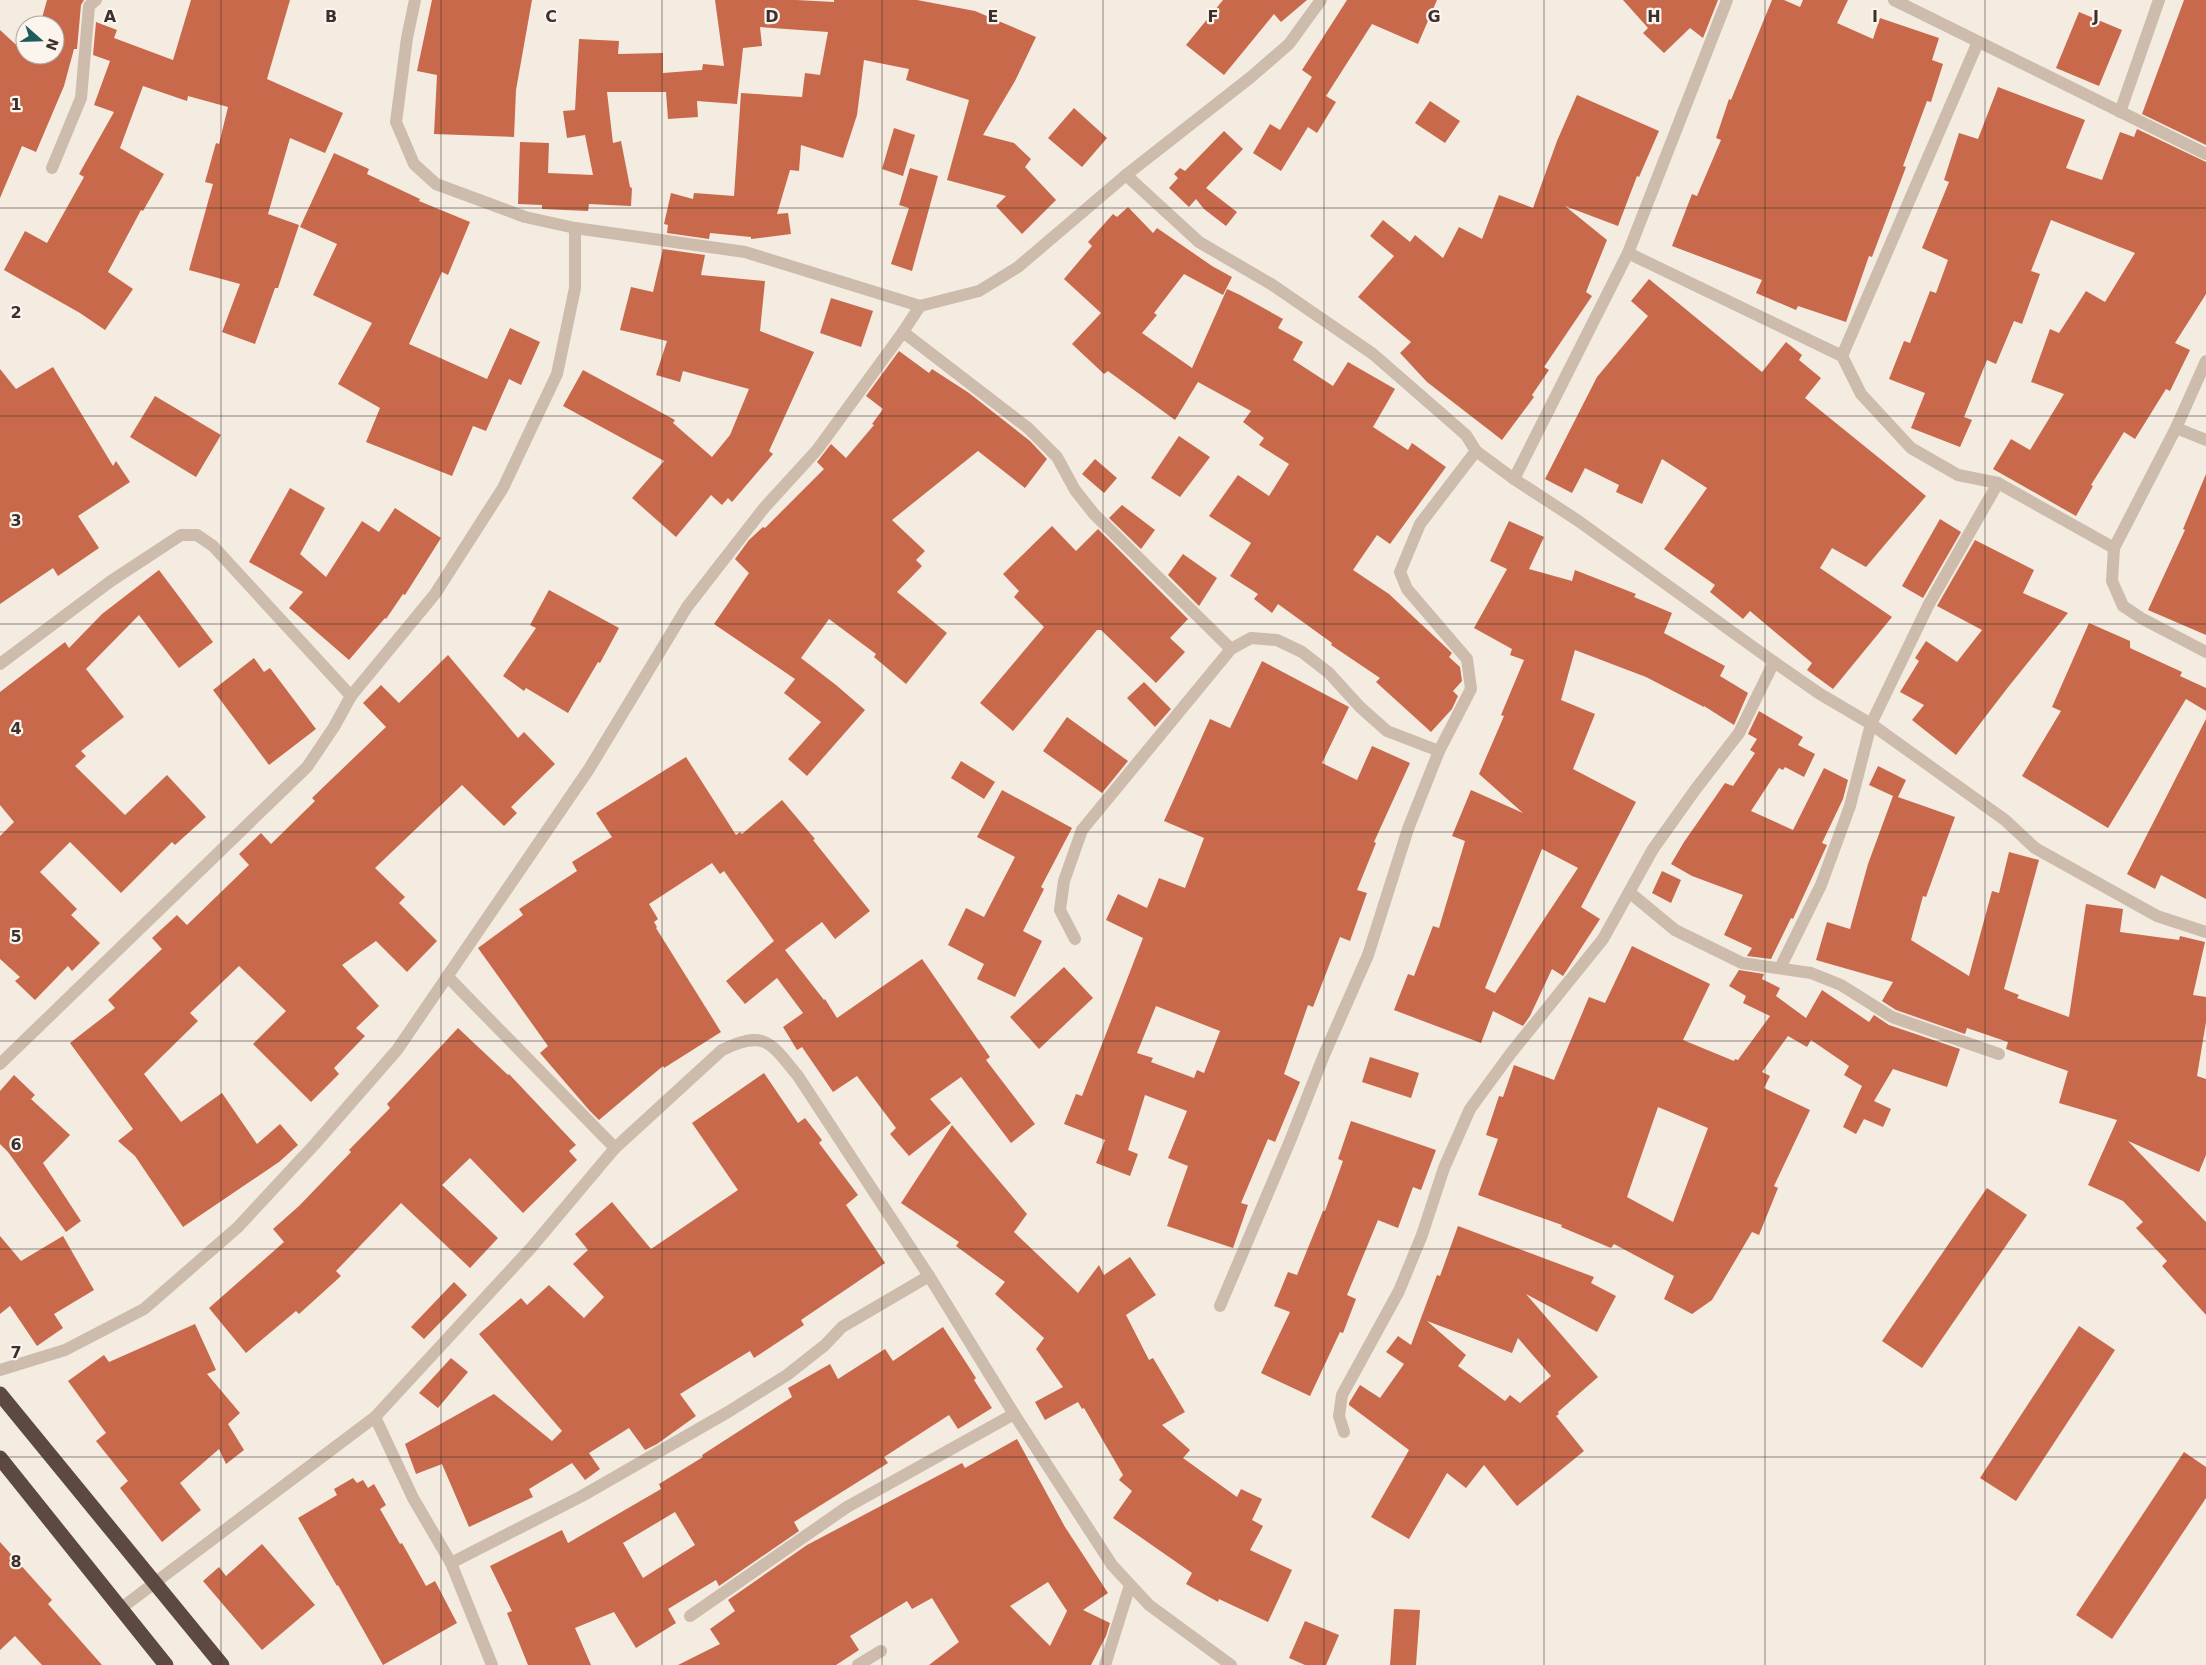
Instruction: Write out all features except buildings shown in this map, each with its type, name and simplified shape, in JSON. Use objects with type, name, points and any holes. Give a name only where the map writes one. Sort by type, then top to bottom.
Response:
[{"type":"highway","points":[[0,1394],[222,1665]]},
{"type":"highway","points":[[0,1458],[166,1665]]},
{"type":"street","points":[[52,168],[81,98],[89,6],[96,0]]},
{"type":"street","points":[[415,0],[407,38],[396,122],[414,164],[436,184],[525,217],[575,228],[745,252],[920,306],[979,291],[1018,267],[1126,175],[1251,77],[1289,44],[1321,0]]},
{"type":"street","points":[[1514,479],[1628,253],[1727,0]]},
{"type":"street","points":[[1894,0],[2206,154]]},
{"type":"street","points":[[2120,112],[2159,0]]},
{"type":"street","points":[[1842,356],[1978,42]]},
{"type":"street","points":[[1126,175],[1199,242],[1271,284],[1373,354],[1466,435],[1476,451],[1514,479],[1585,525],[1820,694],[1871,724],[2005,820],[2036,848],[2158,916],[2206,932]]},
{"type":"street","points":[[0,1064],[307,767],[334,728],[351,696],[435,594],[503,488],[557,374],[574,288],[575,228]]},
{"type":"street","points":[[1628,253],[1842,356],[1861,394],[1911,448],[1958,474],[1998,483],[2114,548]]},
{"type":"street","points":[[0,1370],[65,1350],[144,1309],[238,1228],[397,1050],[589,769],[687,606],[764,508],[817,450],[904,332],[920,306]]},
{"type":"street","points":[[904,332],[1028,428],[1057,457],[1075,490],[1094,514],[1231,649]]},
{"type":"street","points":[[2206,361],[2176,428],[2114,548],[2112,582],[2123,606],[2140,618],[2206,652]]},
{"type":"street","points":[[2176,428],[2206,440]]},
{"type":"street","points":[[1220,1306],[1290,1141],[1324,1055],[1368,955],[1408,829],[1439,751],[1471,689],[1467,659],[1407,589],[1400,572],[1420,524],[1476,451]]},
{"type":"street","points":[[1780,968],[1821,885],[1850,806],[1871,724],[1929,604],[1998,483]]},
{"type":"street","points":[[0,664],[111,580],[181,535],[197,535],[213,546],[351,696]]},
{"type":"street","points":[[1075,939],[1060,910],[1064,881],[1082,830],[1231,649],[1252,638],[1277,640],[1294,648],[1330,673],[1360,707],[1387,731],[1439,751]]},
{"type":"street","points":[[1344,1432],[1339,1416],[1342,1395],[1399,1291],[1422,1235],[1444,1168],[1470,1109],[1511,1053],[1603,939],[1653,849],[1739,733],[1774,662]]},
{"type":"street","points":[[1629,892],[1675,930],[1742,963],[1811,973],[1841,985],[1892,1017],[1999,1054]]},
{"type":"street","points":[[447,976],[614,1148]]},
{"type":"street","points":[[120,1609],[376,1416],[531,1248],[614,1148],[722,1050],[741,1040],[756,1038],[776,1049],[798,1076],[930,1276],[1014,1414],[1112,1565],[1149,1606],[1230,1665]]},
{"type":"street","points":[[451,1563],[582,1496],[728,1412],[787,1375],[825,1345],[842,1327],[930,1276]]},
{"type":"street","points":[[690,1616],[847,1507],[1014,1414]]},
{"type":"street","points":[[376,1416],[413,1498],[451,1563],[492,1665]]},
{"type":"street","points":[[1105,1665],[1130,1585]]},
{"type":"street","points":[[858,1665],[881,1651]]}]
